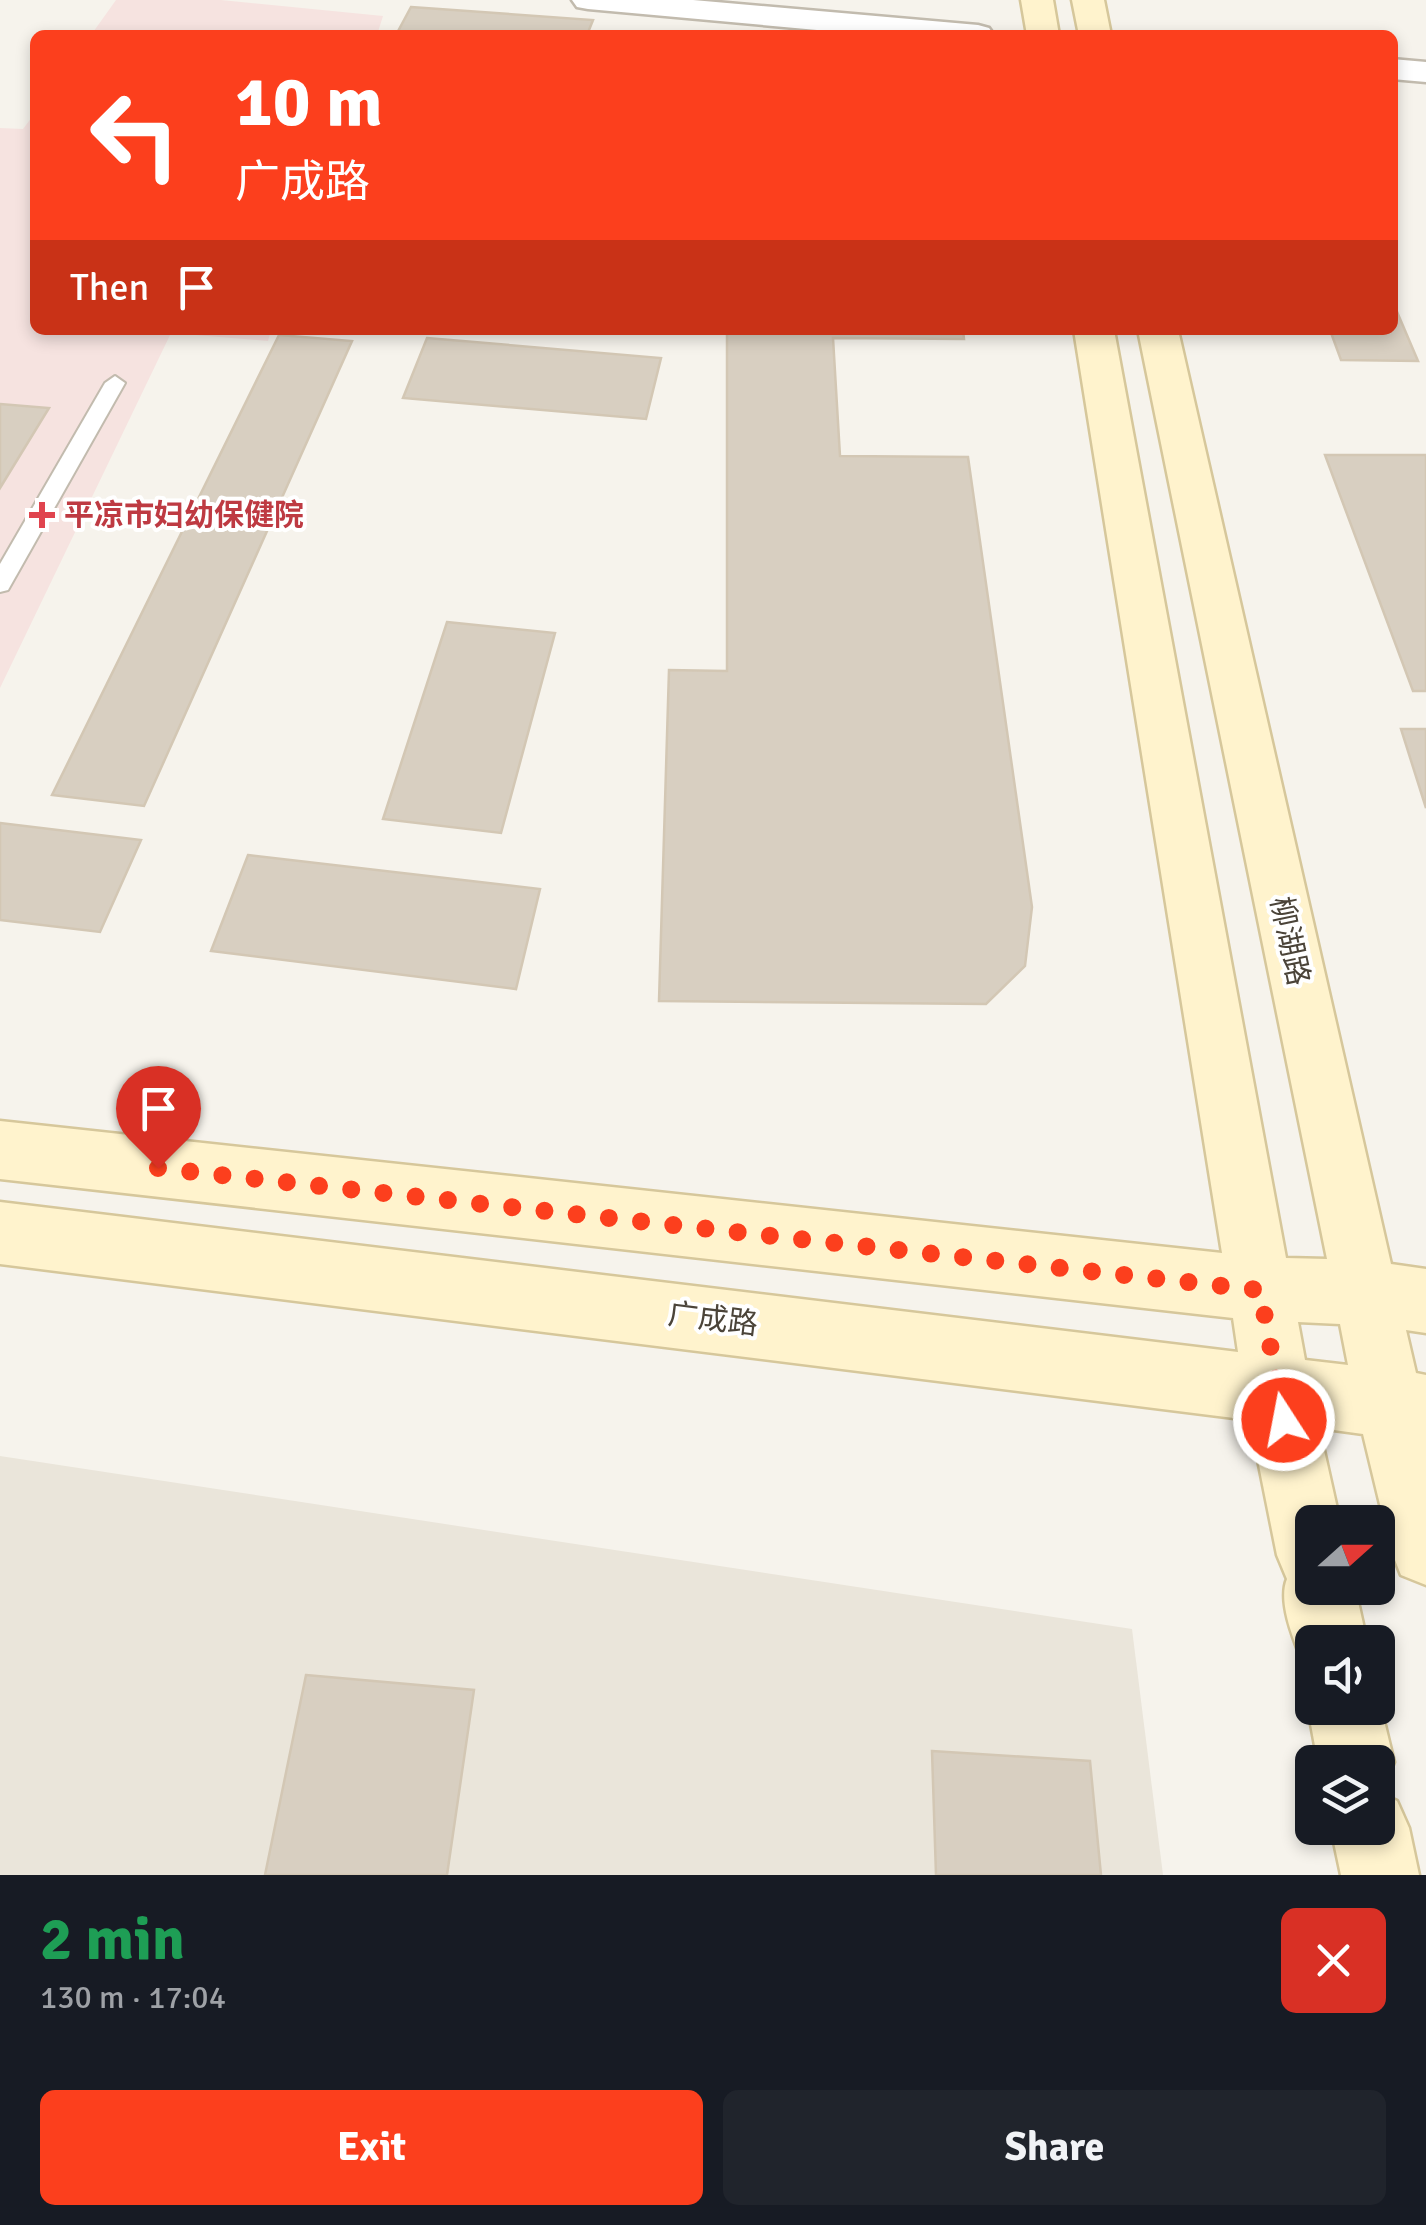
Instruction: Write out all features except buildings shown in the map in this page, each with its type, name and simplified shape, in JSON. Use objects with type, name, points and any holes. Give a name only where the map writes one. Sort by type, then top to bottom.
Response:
[{"type":"main road","points":[[1037,0],[1042,30]]},
{"type":"main road","points":[[1088,0],[1094,30]]},
{"type":"main road","points":[[1095,335],[1277,1387],[1302,1505]]},
{"type":"main road","name":"柳湖路","points":[[1159,335],[1396,1297],[1426,1550]]},
{"type":"main road","points":[[0,1150],[1260,1290],[1396,1297]]},
{"type":"main road","name":"广成路","points":[[0,1233],[1408,1405]]},
{"type":"main road","points":[[1374,1845],[1380,1875]]},
{"type":"street","points":[[588,0],[922,30]]},
{"type":"street","points":[[1398,70],[1426,72]]},
{"type":"lane","points":[[0,584],[115,382]]},
{"type":"shaded area","points":[[116,0],[221,0],[383,16],[379,30],[95,30]]},
{"type":"shaded area","name":"平凉市妇幼保健院","points":[[30,120],[30,335],[170,335],[0,688],[0,128],[23,129]]},
{"type":"shaded area","name":"平凉市妇幼保健院","points":[[195,335],[270,335],[268,341]]},
{"type":"shaded area","points":[[0,1456],[1132,1629],[1163,1875],[0,1875]]},
{"type":"place","name":"平凉市妇幼保健院","points":[[42,515]]},
{"type":"route","points":[[158,1168],[1260,1290],[1284,1420]]}]
